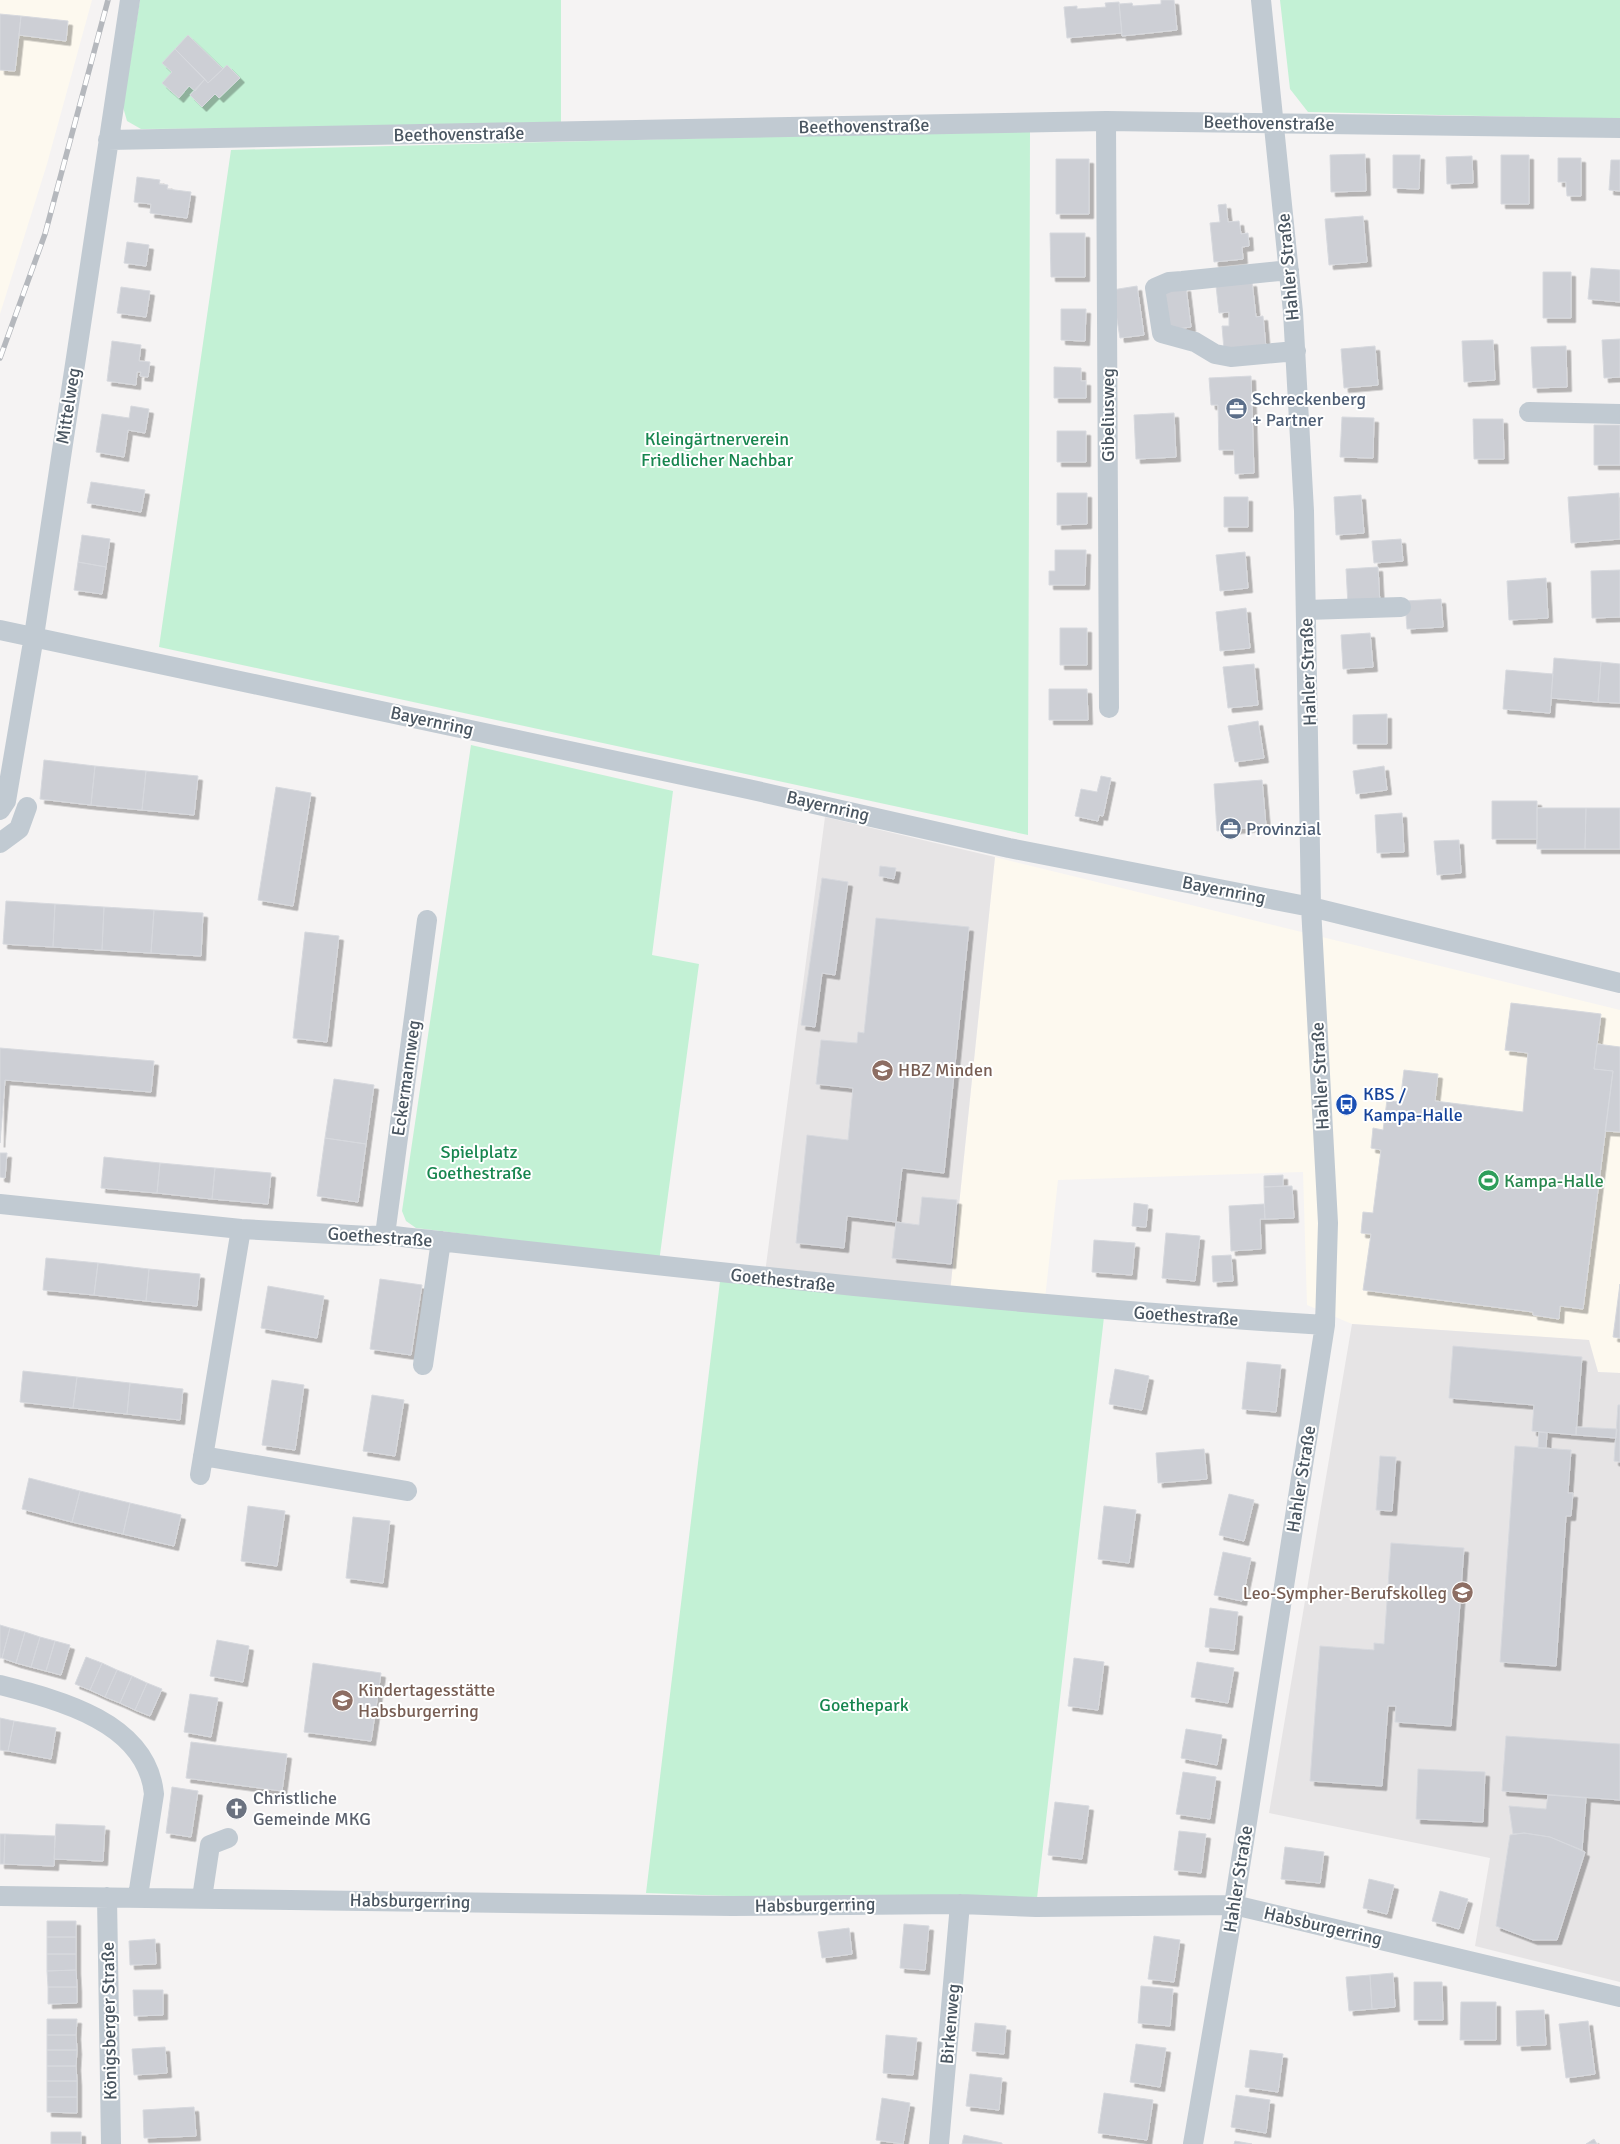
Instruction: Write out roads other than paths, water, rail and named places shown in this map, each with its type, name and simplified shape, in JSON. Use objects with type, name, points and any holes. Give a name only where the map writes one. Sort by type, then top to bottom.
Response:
[{"type":"street","name":"Mittelweg","points":[[0,810],[6,801],[34,636],[130,0]]},
{"type":"street","name":"Hahler Straße","points":[[1194,2144],[1234,1905],[1325,1325],[1328,1223],[1311,907],[1304,511],[1296,351],[1262,0]]},
{"type":"street","name":"Beethovenstraße","points":[[108,140],[1106,121],[1620,128]]},
{"type":"street","name":"Gibeliusweg","points":[[1106,121],[1109,708]]},
{"type":"street","points":[[1289,270],[1182,280],[1169,282],[1155,288],[1162,333],[1195,342],[1214,354],[1230,357],[1296,351]]},
{"type":"street","points":[[1529,412],[1620,414]]},
{"type":"street","points":[[1306,610],[1401,607]]},
{"type":"street","name":"Bayernring","points":[[0,630],[748,789],[1009,848],[1311,907],[1620,983]]},
{"type":"street","points":[[0,843],[19,829],[27,808]]},
{"type":"street","name":"Eckermannweg","points":[[386,1235],[427,920]]},
{"type":"street","name":"Goethestraße","points":[[0,1204],[242,1229],[369,1236],[386,1235],[846,1287],[1160,1315],[1325,1325]]},
{"type":"street","points":[[242,1229],[202,1466],[407,1491]]},
{"type":"street","points":[[423,1365],[441,1241]]},
{"type":"street","points":[[0,1685],[71,1707],[100,1720],[118,1732],[134,1747],[146,1763],[152,1778],[154,1794],[138,1896]]},
{"type":"street","points":[[202,1898],[210,1845],[228,1838]]},
{"type":"street","name":"Habsburgerring","points":[[0,1896],[138,1896],[732,1906],[960,1904],[1036,1907],[1234,1905],[1620,1997]]},
{"type":"street","name":"Königsberger Straße","points":[[108,1897],[111,2144]]},
{"type":"street","name":"Birkenweg","points":[[939,2144],[960,1904]]},
{"type":"railway","points":[[0,358],[45,234],[108,0]]},
{"type":"place","name":"Schreckenberg + Partner","points":[[1236,409]]},
{"type":"place","name":"Provinzial","points":[[1230,829]]},
{"type":"place","name":"HBZ Minden","points":[[882,1070]]},
{"type":"place","name":"KBS / Kampa-Halle","points":[[1347,1104]]},
{"type":"place","name":"Kampa-Halle","points":[[1488,1181]]},
{"type":"place","name":"Leo-Sympher-Berufskolleg","points":[[1463,1593]]},
{"type":"place","name":"Kindertagesstätte Habsburgerring","points":[[342,1700]]},
{"type":"place","name":"Christliche Gemeinde MKG","points":[[237,1808]]},
{"type":"park label","name":"Kleingärtnerverein Friedlicher Nachbar","points":[[717,449]]},
{"type":"park label","name":"Spielplatz Goethestraße","points":[[479,1162]]},
{"type":"park label","name":"Goethepark","points":[[864,1705]]}]
